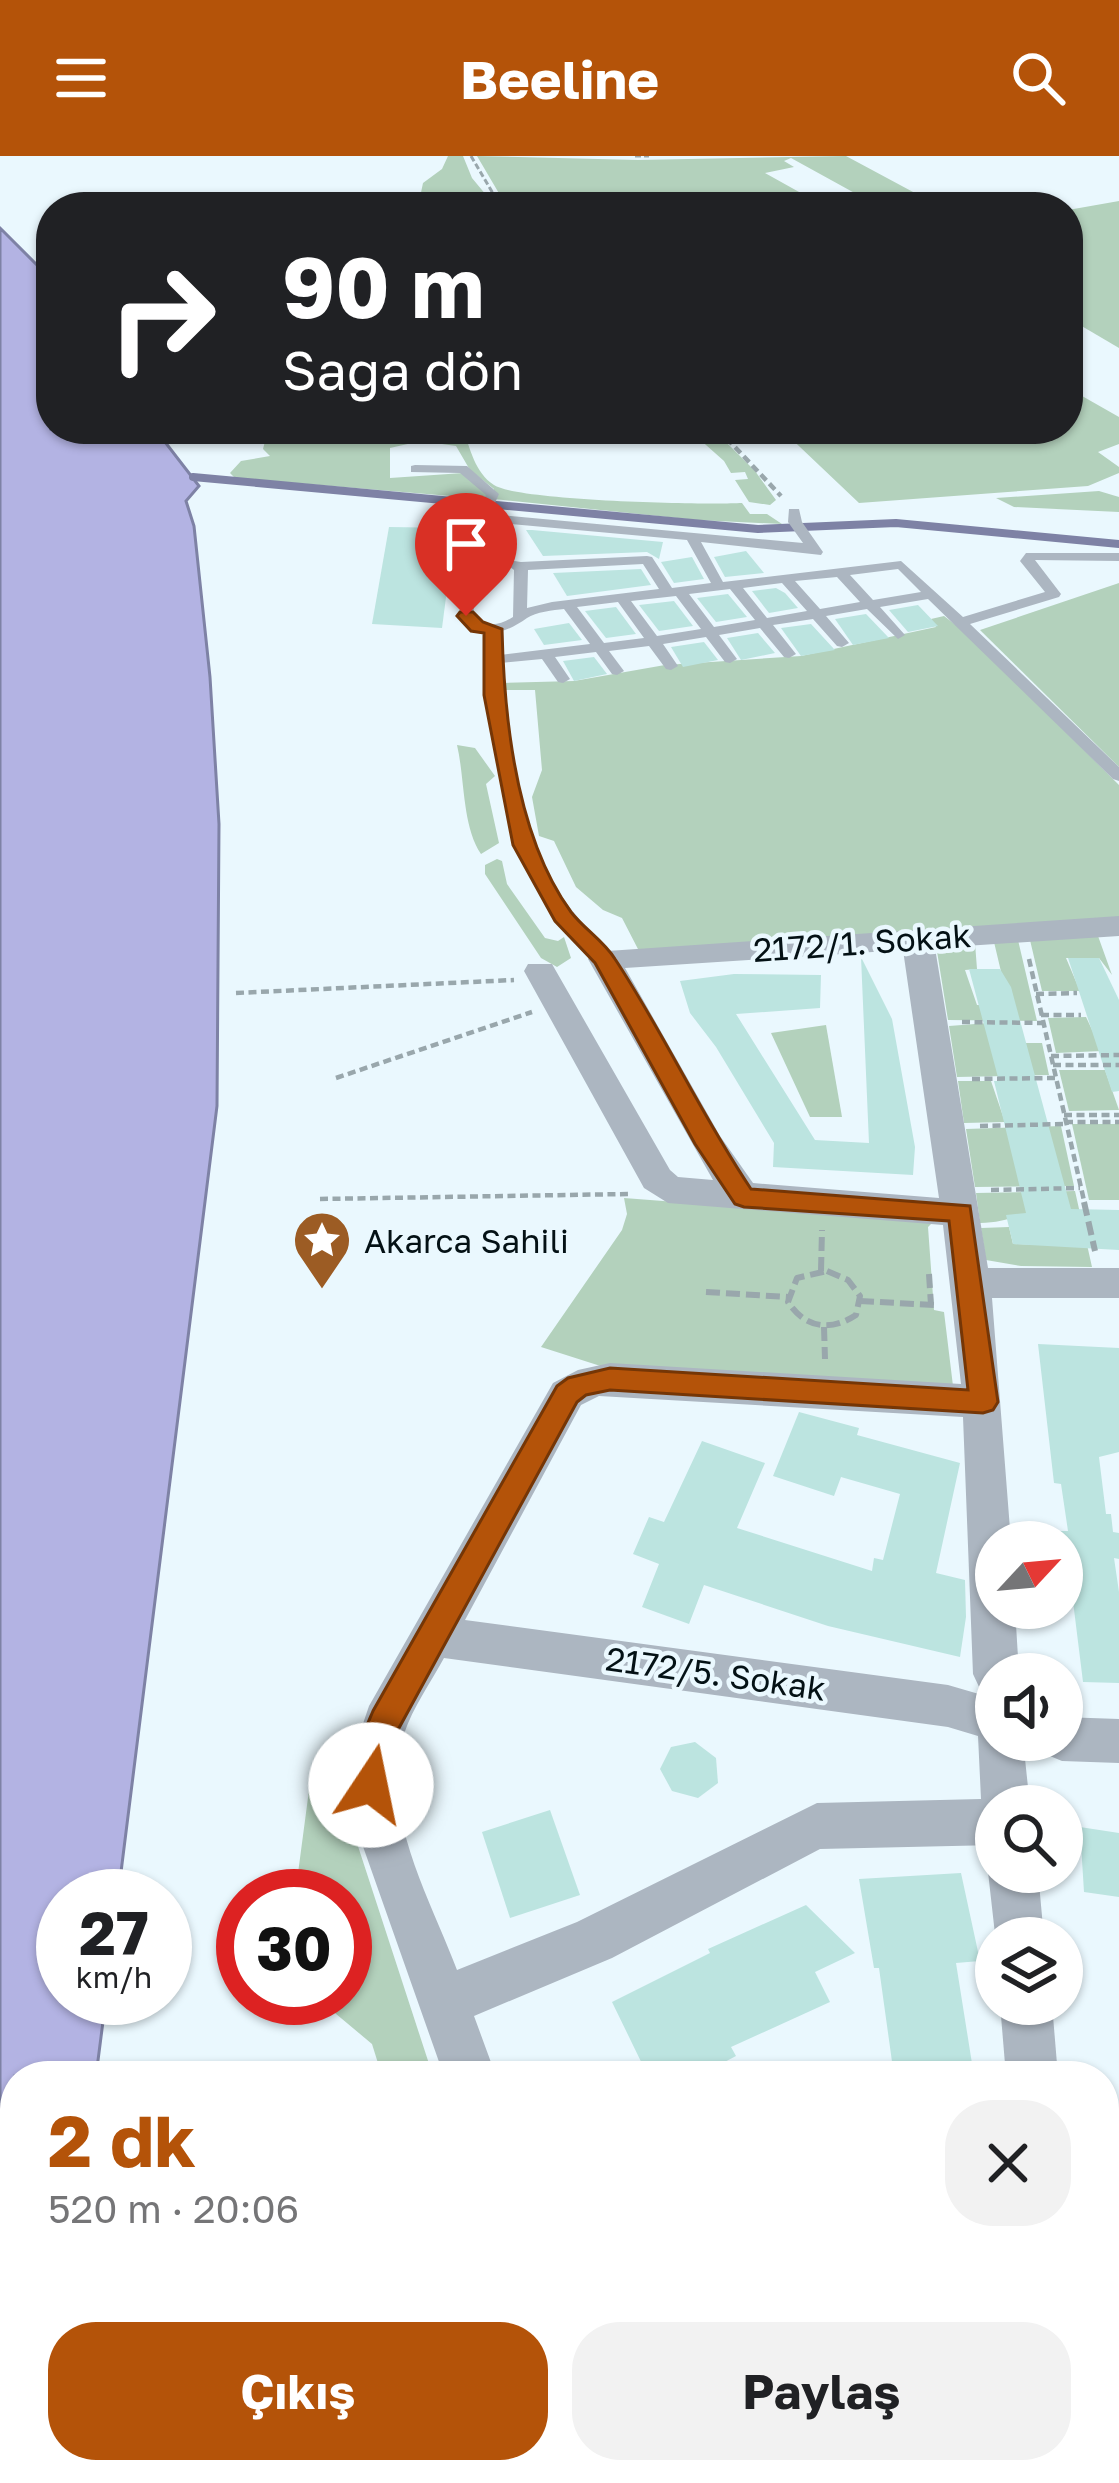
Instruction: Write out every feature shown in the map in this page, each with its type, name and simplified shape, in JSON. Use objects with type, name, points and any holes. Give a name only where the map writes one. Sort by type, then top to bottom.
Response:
[{"type":"street","name":"2172/1. Sokak","points":[[604,959],[1119,926]]},
{"type":"street","points":[[917,937],[972,1296],[983,1402],[995,1653]]},
{"type":"street","points":[[604,959],[707,1144],[744,1198]]},
{"type":"street","points":[[547,985],[657,1179],[668,1190],[823,1203],[959,1201]]},
{"type":"street","points":[[972,1296],[1111,1283]]},
{"type":"street","points":[[465,2061],[378,1821],[371,1785],[373,1751],[385,1721],[567,1394],[578,1386],[610,1379],[983,1402]]},
{"type":"street","name":"2172/5. Sokak","points":[[435,1637],[565,1651],[948,1706],[975,1714]]},
{"type":"street","points":[[1083,1739],[1119,1741]]},
{"type":"street","points":[[443,2000],[510,1980],[765,1856],[804,1828],[830,1822],[975,1822]]},
{"type":"street","points":[[1027,2025],[1031,2061]]},
{"type":"lane","points":[[415,469],[463,469],[492,493],[483,517],[466,616],[477,627],[493,629],[516,623],[521,614],[518,566]]},
{"type":"lane","points":[[483,517],[816,551]]},
{"type":"lane","points":[[798,523],[816,551],[836,564],[831,572]]},
{"type":"lane","points":[[559,564],[568,525]]},
{"type":"lane","points":[[598,562],[616,530]]},
{"type":"lane","points":[[692,537],[726,585],[789,654]]},
{"type":"lane","points":[[816,551],[802,555],[796,564],[808,572],[831,572],[898,635]]},
{"type":"lane","points":[[962,622],[1054,594],[1028,561],[1031,556],[1119,556]]},
{"type":"lane","points":[[475,560],[518,566],[650,561],[730,659]]},
{"type":"lane","points":[[598,562],[618,598],[671,666]]},
{"type":"lane","points":[[521,614],[568,604],[901,565],[1119,776]]},
{"type":"lane","points":[[785,578],[842,643]]},
{"type":"lane","points":[[494,660],[653,641],[932,594]]},
{"type":"lane","points":[[568,604],[617,671]]},
{"type":"lane","points":[[493,629],[494,695],[524,845],[562,916],[604,959]]},
{"type":"lane","points":[[546,654],[563,679]]},
{"type":"path","points":[[471,156],[492,192]]},
{"type":"path","points":[[635,156],[649,156]]},
{"type":"path","points":[[731,444],[798,523]]},
{"type":"path","points":[[1022,932],[1081,1188],[1111,1283]]},
{"type":"path","points":[[236,993],[406,984],[547,985]]},
{"type":"path","points":[[336,1078],[547,985]]},
{"type":"path","points":[[1036,994],[1077,993]]},
{"type":"path","points":[[929,1023],[1081,1015]]},
{"type":"path","points":[[1051,1056],[1119,1055]]},
{"type":"path","points":[[1053,1066],[1119,1065]]},
{"type":"path","points":[[938,1079],[1055,1078]]},
{"type":"path","points":[[946,1127],[1119,1118]]},
{"type":"path","points":[[959,1201],[1081,1188]]},
{"type":"path","points":[[320,1199],[682,1193]]},
{"type":"path","points":[[821,1271],[823,1203]]},
{"type":"path","points":[[821,1271],[848,1280],[860,1301],[848,1322],[824,1327],[800,1319],[788,1297],[796,1278],[821,1271]]},
{"type":"path","points":[[706,1292],[788,1297]]},
{"type":"path","points":[[860,1301],[972,1296]]},
{"type":"green space","points":[[448,156],[463,156],[484,192],[421,192],[423,183],[442,169]]},
{"type":"green space","points":[[477,156],[638,160],[846,156],[913,192],[853,192],[791,158],[784,161],[794,167],[765,173],[799,192],[498,192]]},
{"type":"green space","points":[[1119,201],[1119,348],[1083,327],[1083,207]]},
{"type":"green space","points":[[1083,397],[1119,417],[1119,444],[1098,452],[1119,467],[1119,473],[1088,486],[859,503],[797,444],[1083,444]]},
{"type":"green space","points":[[264,444],[408,444],[390,448],[390,478],[463,473],[490,493],[486,499],[235,478],[230,473],[241,461],[270,456]]},
{"type":"green space","points":[[442,444],[468,444],[482,474],[510,490],[613,501],[742,503],[750,514],[767,514],[782,524],[494,499],[494,489],[470,470],[456,446]]},
{"type":"green space","points":[[705,444],[728,444],[776,500],[770,505],[749,502],[735,480],[748,479],[745,472],[731,473]]},
{"type":"green space","points":[[1099,491],[1119,497],[1119,512],[1014,507],[996,498]]},
{"type":"green space","points":[[1119,583],[1119,767],[980,630]]},
{"type":"green space","points":[[944,616],[1119,785],[1119,919],[639,951],[622,918],[603,910],[576,887],[554,841],[539,836],[532,797],[542,770],[535,690],[502,690],[501,683],[574,681],[665,665],[801,656],[936,627],[931,619]]},
{"type":"green space","points":[[457,745],[475,748],[495,776],[486,784],[499,843],[481,854],[467,816]]},
{"type":"green space","points":[[502,861],[507,884],[545,938],[558,941],[564,937],[571,958],[557,967],[541,958],[485,874],[485,865]]},
{"type":"green space","points":[[1098,936],[1112,975],[1099,958],[1066,958],[1080,991],[1042,991],[1030,940]]},
{"type":"green space","points":[[1018,940],[1037,1021],[948,1020],[936,945],[975,943],[977,969],[965,970],[977,1005],[1012,1006],[1011,988],[1003,980],[994,942]]},
{"type":"green space","points":[[1086,1017],[1102,1051],[1056,1053],[1048,1018]]},
{"type":"green space","points":[[988,1023],[993,1043],[1042,1043],[1049,1075],[957,1077],[949,1026]]},
{"type":"green space","points":[[826,1025],[842,1117],[810,1117],[771,1033]]},
{"type":"green space","points":[[1059,1070],[1105,1070],[1119,1110],[1069,1111]]},
{"type":"green space","points":[[958,1081],[991,1081],[1005,1122],[964,1123]]},
{"type":"green space","points":[[1072,1124],[1119,1124],[1119,1200],[1089,1200]]},
{"type":"green space","points":[[1061,1126],[1074,1186],[975,1187],[966,1129]]},
{"type":"green space","points":[[1075,1191],[1092,1267],[1021,1266],[986,1260],[981,1228],[1009,1227],[1013,1244],[1043,1245],[1038,1213],[980,1223],[976,1193]]},
{"type":"green space","points":[[624,1198],[933,1222],[928,1227],[934,1310],[944,1312],[953,1386],[613,1370],[541,1347],[622,1230],[627,1214]]},
{"type":"green space","points":[[342,1771],[340,1791],[365,1869],[299,1869],[311,1775]]},
{"type":"green space","points":[[372,1889],[428,2061],[377,2061],[372,2044],[349,2025],[372,2025]]},
{"type":"water","points":[[0,228],[36,264],[36,444],[167,444],[199,486],[186,501],[194,526],[210,677],[219,824],[217,1106],[121,1869],[36,1869],[36,2025],[103,2025],[98,2061],[0,2061]]},
{"type":"building","points":[[389,527],[455,528],[442,628],[372,624]]},
{"type":"building","points":[[526,530],[663,542],[659,559],[647,552],[543,556]]},
{"type":"building","points":[[746,551],[764,573],[725,577],[714,557]]},
{"type":"building","points":[[692,557],[704,579],[674,583],[661,562]]},
{"type":"building","points":[[641,569],[651,585],[567,596],[553,573]]},
{"type":"building","points":[[776,588],[798,608],[769,613],[752,591]]},
{"type":"building","points":[[728,594],[747,617],[716,622],[697,598]]},
{"type":"building","points":[[674,601],[693,626],[659,631],[639,605]]},
{"type":"building","points":[[918,605],[938,626],[908,632],[889,610]]},
{"type":"building","points":[[616,607],[636,634],[606,638],[585,611]]},
{"type":"building","points":[[866,614],[889,638],[853,645],[835,619]]},
{"type":"building","points":[[569,623],[582,640],[544,645],[534,629]]},
{"type":"building","points":[[811,624],[835,650],[801,656],[781,628]]},
{"type":"building","points":[[758,633],[775,653],[741,660],[727,638]]},
{"type":"building","points":[[704,642],[718,660],[683,667],[671,647]]},
{"type":"building","points":[[594,657],[607,674],[574,681],[563,661]]},
{"type":"building","points":[[861,957],[892,1019],[915,1147],[913,1175],[773,1167],[774,1143],[690,1013],[680,981],[734,974],[821,975],[820,1008],[736,1014],[815,1140],[869,1143]]},
{"type":"building","points":[[1068,958],[1099,958],[1119,1000],[1119,1091],[1112,1092]]},
{"type":"building","points":[[969,969],[1000,969],[1011,987],[1071,1209],[1119,1210],[1119,1250],[1013,1244],[1006,1215],[1026,1213],[994,1081],[999,1081]]},
{"type":"building","points":[[1038,1344],[1119,1348],[1119,1452],[1099,1457],[1106,1514],[1111,1514],[1113,1532],[1119,1533],[1119,1559],[1114,1558],[1119,1592],[1119,1683],[1083,1682],[1076,1629],[1083,1629],[1083,1521],[1067,1521],[1061,1484],[1054,1483]]},
{"type":"building","points":[[799,1412],[859,1428],[857,1435],[960,1463],[936,1573],[965,1580],[960,1657],[828,1626],[704,1585],[689,1624],[642,1607],[659,1564],[633,1554],[649,1517],[664,1522],[702,1441],[765,1463],[737,1528],[872,1571],[874,1558],[883,1560],[900,1494],[841,1477],[834,1496],[773,1476]]},
{"type":"building","points":[[695,1742],[716,1758],[718,1783],[698,1798],[672,1791],[660,1769],[671,1747]]},
{"type":"building","points":[[550,1810],[580,1895],[510,1918],[482,1832]]},
{"type":"building","points":[[1083,1827],[1119,1833],[1119,1897],[1084,1892]]},
{"type":"building","points":[[961,1873],[975,1938],[975,1961],[956,1963],[972,2061],[892,2061],[879,1968],[874,1968],[859,1879]]},
{"type":"building","points":[[806,1905],[855,1953],[815,1972],[830,2002],[731,2047],[736,2056],[726,2061],[641,2061],[612,2002],[710,1953],[708,1949]]},
{"type":"waterway","points":[[193,477],[758,529],[896,523],[1119,544]]},
{"type":"place","name":"Akarca Sahili","points":[[322,1291]]},
{"type":"route","points":[[371,1785],[373,1751],[385,1721],[567,1394],[578,1386],[610,1379],[983,1402],[961,1213],[744,1198],[707,1144],[604,959],[575,932],[542,885],[524,845],[511,787],[494,695],[493,629],[477,627],[466,616]]}]
